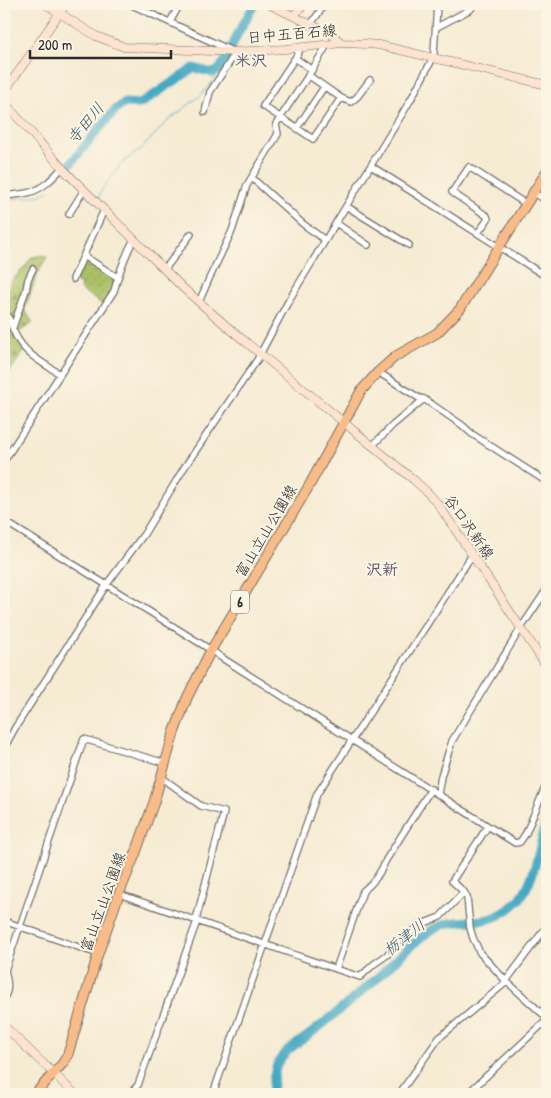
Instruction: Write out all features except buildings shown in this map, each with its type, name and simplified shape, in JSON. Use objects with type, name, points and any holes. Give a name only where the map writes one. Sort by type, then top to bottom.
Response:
[{"type":"main road","name":"日中五百石線","points":[[45,4],[96,36],[124,47],[234,52],[301,48],[342,43],[379,46],[547,85]]},
{"type":"main road","points":[[4,92],[66,4]]},
{"type":"main road","points":[[268,4],[331,34],[342,43]]},
{"type":"main road","points":[[293,16],[305,4]]},
{"type":"main road","name":"谷口沢新線","points":[[4,102],[62,168],[199,302],[427,492],[438,504],[547,667]]},
{"type":"main road","name":"富山立山公園線","points":[[35,1094],[54,1074],[68,1054],[98,954],[119,894],[147,824],[174,733],[187,698],[211,650],[309,486],[361,391],[396,356],[437,333],[460,309],[547,171]]},
{"type":"main road","points":[[4,1026],[76,1094]]},
{"type":"street","points":[[130,4],[234,52],[231,60],[210,92],[205,112]]},
{"type":"street","points":[[170,22],[180,4]]},
{"type":"street","points":[[311,24],[324,4]]},
{"type":"street","points":[[4,748],[107,584],[144,534],[174,483],[260,354],[289,300],[410,101],[433,58],[437,27],[437,4]]},
{"type":"street","points":[[437,27],[471,9],[474,4]]},
{"type":"street","points":[[199,302],[232,231],[247,185],[278,134],[276,124],[327,45]]},
{"type":"street","points":[[301,48],[263,106],[313,139],[341,98]]},
{"type":"street","points":[[294,58],[312,70]]},
{"type":"street","points":[[308,76],[341,98],[352,102],[370,80]]},
{"type":"street","points":[[297,128],[324,87]]},
{"type":"street","points":[[371,166],[547,276]]},
{"type":"street","points":[[478,233],[488,219],[487,216],[452,192],[469,167],[526,204]]},
{"type":"street","points":[[4,197],[27,193],[41,188],[62,168]]},
{"type":"street","points":[[252,178],[303,224],[325,240]]},
{"type":"street","points":[[69,214],[84,190]]},
{"type":"street","points":[[534,192],[547,201]]},
{"type":"street","points":[[346,206],[408,246]]},
{"type":"street","points":[[73,279],[104,210]]},
{"type":"street","points":[[336,223],[368,245]]},
{"type":"street","points":[[165,269],[191,234]]},
{"type":"street","points":[[4,461],[114,291],[127,251],[134,240]]},
{"type":"street","points":[[84,256],[118,277]]},
{"type":"street","points":[[13,327],[33,269]]},
{"type":"street","points":[[8,316],[16,336],[31,356],[60,374]]},
{"type":"street","points":[[378,372],[419,398],[424,399],[472,434],[547,482]]},
{"type":"street","points":[[372,446],[424,399]]},
{"type":"street","points":[[4,521],[107,584],[515,843],[520,842],[526,833],[547,783]]},
{"type":"street","points":[[213,1094],[317,794],[472,555]]},
{"type":"street","points":[[438,794],[441,776],[452,741],[547,589]]},
{"type":"street","points":[[4,998],[7,993],[8,983],[5,970],[84,739],[165,763]]},
{"type":"street","points":[[130,1094],[138,1085],[196,921],[224,812],[201,806],[161,777]]},
{"type":"street","points":[[336,969],[363,891],[370,886],[382,869],[431,789]]},
{"type":"street","points":[[467,1094],[547,1019],[480,953],[470,928],[467,896],[452,881],[488,826]]},
{"type":"street","points":[[119,894],[360,977],[387,955],[396,942],[422,924],[440,916],[464,892]]},
{"type":"street","points":[[4,921],[98,954]]},
{"type":"street","points":[[399,1094],[439,1038],[507,981],[547,926]]},
{"type":"green space","points":[[44,255],[47,257],[24,309],[33,323],[17,333],[26,347],[4,381],[4,296],[11,282],[32,257]]},
{"type":"green space","points":[[85,259],[115,278],[113,290],[103,305],[80,289],[81,285],[75,282]]},
{"type":"waterway","name":"寺田川","points":[[232,47],[255,4]]},
{"type":"waterway","name":"寺田川","points":[[68,167],[116,109],[125,103],[140,104],[194,68],[213,73],[219,70],[228,55]]},
{"type":"waterway","points":[[99,199],[100,193],[121,164],[141,149],[168,121],[201,95],[213,81],[219,70]]},
{"type":"waterway","points":[[4,203],[11,199],[41,195],[49,191]]},
{"type":"waterway","name":"栃津川","points":[[272,1094],[276,1069],[285,1053],[347,1004],[419,939],[437,927],[457,922],[492,918],[515,904],[522,896],[532,875],[547,817]]},
{"type":"district","name":"米沢","points":[[251,60]]},
{"type":"district","name":"沢新","points":[[382,569]]}]
